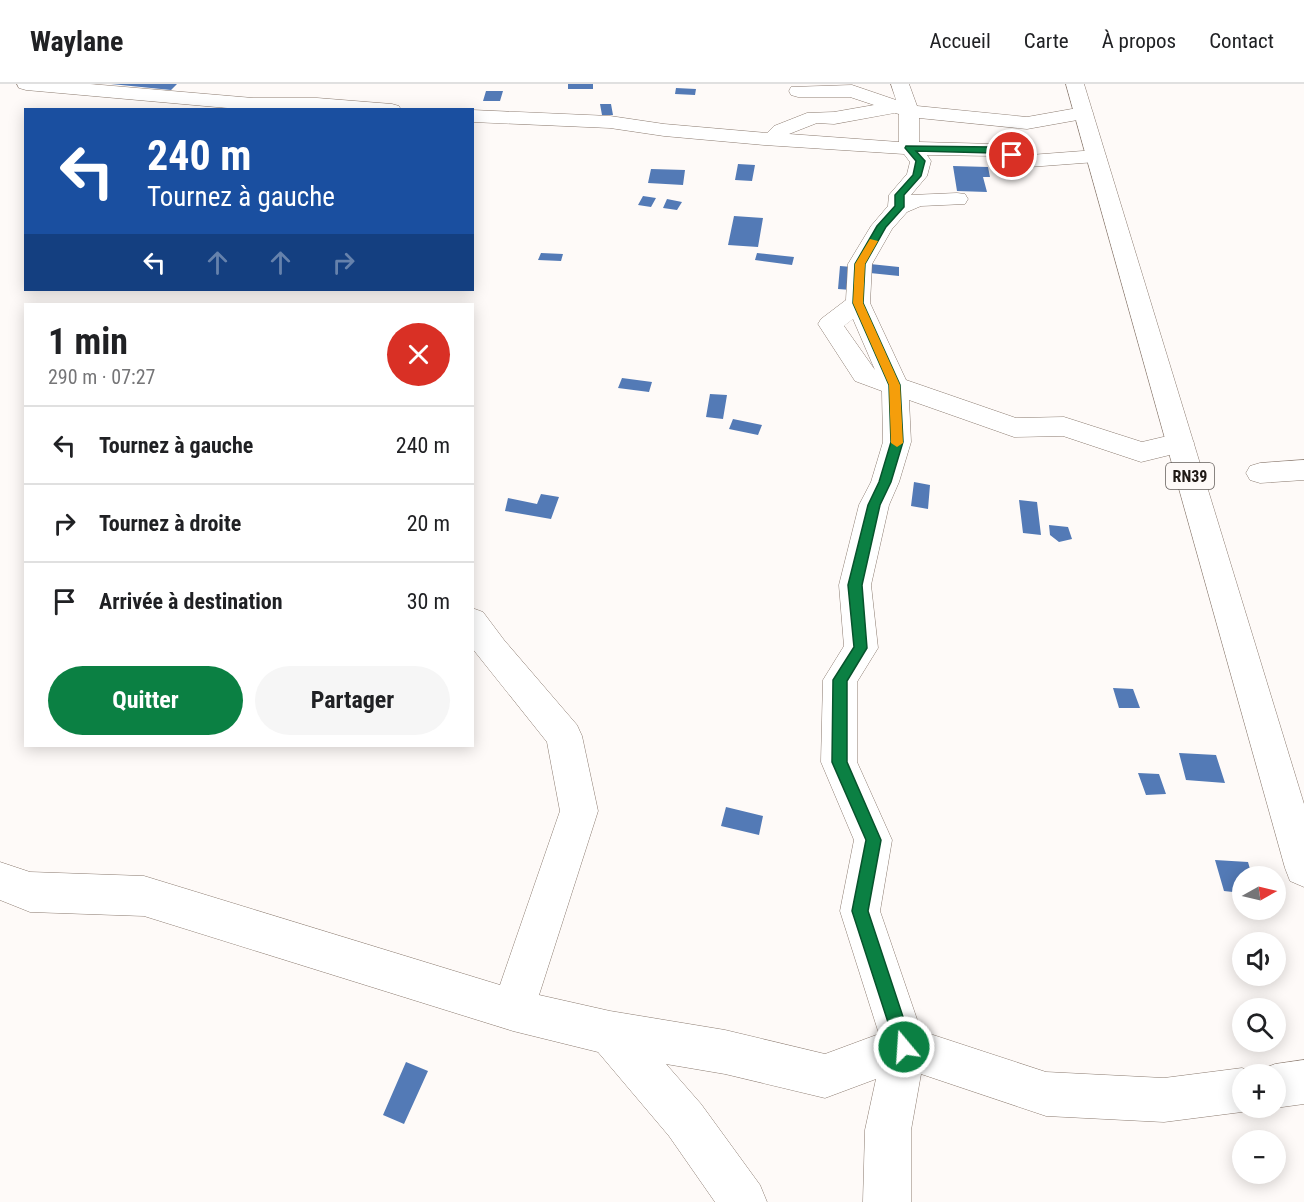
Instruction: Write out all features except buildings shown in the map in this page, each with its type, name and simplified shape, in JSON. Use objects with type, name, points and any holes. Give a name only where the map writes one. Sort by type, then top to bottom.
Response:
[{"type":"main road","points":[[26,84],[253,104],[317,104],[367,108]]},
{"type":"main road","points":[[899,207],[900,195],[917,176],[921,161],[909,148],[900,84]]},
{"type":"main road","name":"RN39","points":[[1075,84],[1304,868]]},
{"type":"main road","points":[[798,91],[852,91],[903,109],[1027,123],[1083,113]]},
{"type":"main road","points":[[834,118],[878,100]]},
{"type":"main road","points":[[772,139],[781,130],[814,117],[834,118],[903,109]]},
{"type":"main road","points":[[474,116],[609,122],[664,130],[909,148],[994,150],[1029,161],[1096,156]]},
{"type":"main road","points":[[887,1202],[888,1130],[904,1047],[860,911],[873,840],[839,762],[840,680],[861,648],[855,585],[874,505],[885,482],[897,442],[895,385],[858,303],[860,264],[882,226],[899,207],[918,200],[957,199]]},
{"type":"main road","points":[[895,385],[1014,428],[1064,426],[1141,452],[1180,443]]},
{"type":"main road","points":[[1260,472],[1304,470]]},
{"type":"main road","points":[[474,624],[492,650],[564,736],[579,811],[513,1010]]},
{"type":"main road","points":[[0,881],[30,892],[144,896],[513,1010],[610,1033],[725,1052],[825,1076],[904,1047],[1046,1094],[1164,1100],[1232,1091]]},
{"type":"main road","points":[[610,1033],[685,1120],[743,1202]]},
{"type":"main road","points":[[1286,1084],[1304,1082]]},
{"type":"slow traffic","points":[[873,241],[860,264],[858,303],[895,385],[897,443]]},
{"type":"route","points":[[904,1047],[860,911],[873,840],[839,762],[840,680],[861,648],[855,585],[874,505],[885,482],[897,442],[895,385],[858,303],[860,264],[882,226],[899,207],[900,195],[917,176],[921,161],[909,148],[994,150],[1012,155]]}]
